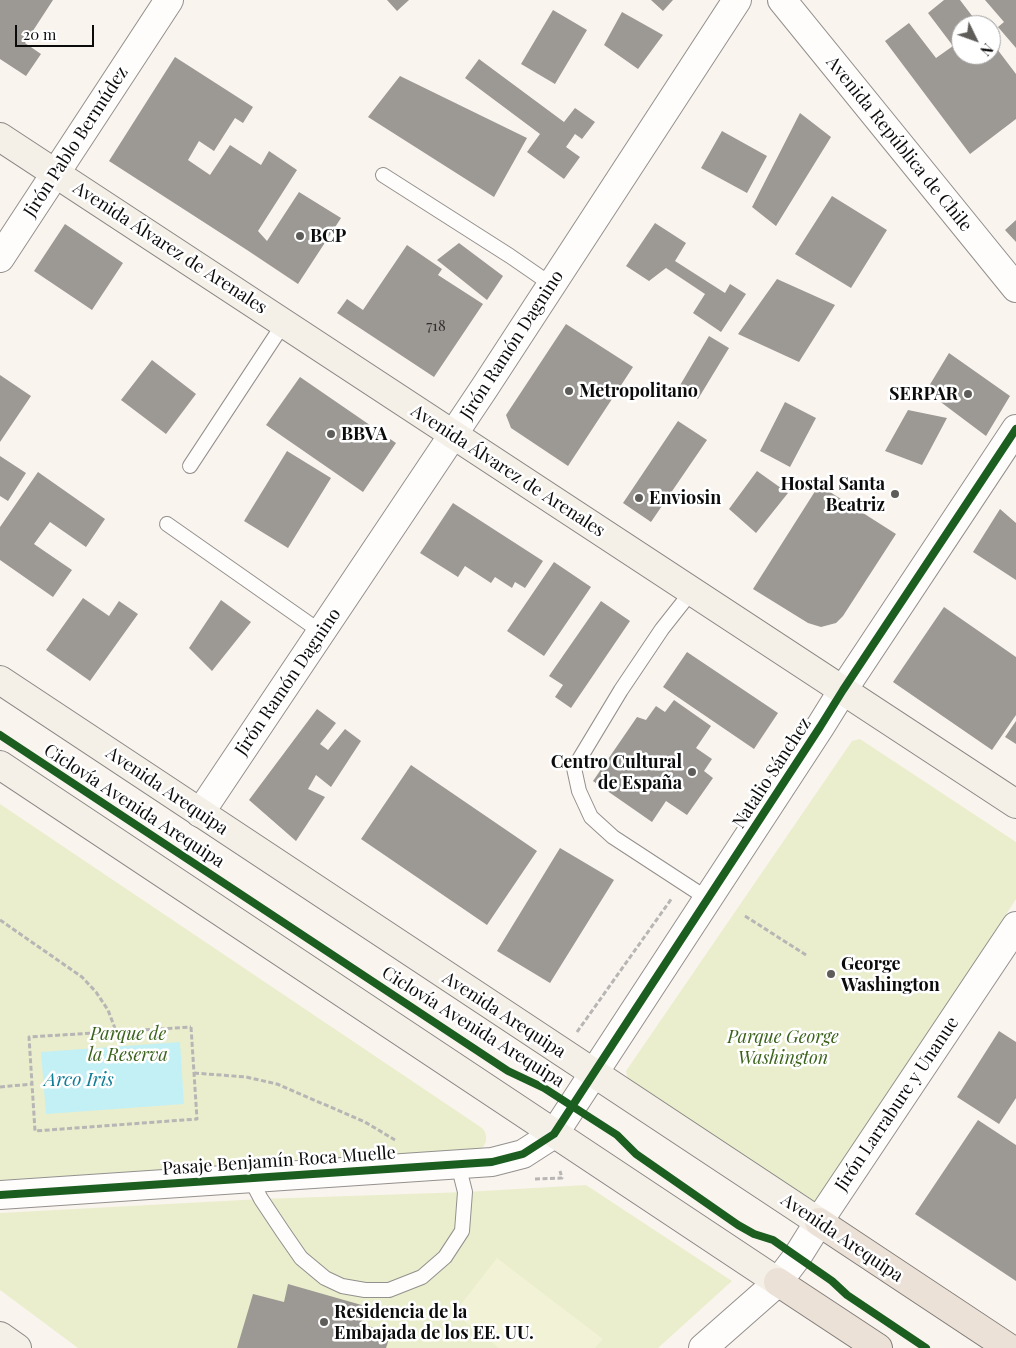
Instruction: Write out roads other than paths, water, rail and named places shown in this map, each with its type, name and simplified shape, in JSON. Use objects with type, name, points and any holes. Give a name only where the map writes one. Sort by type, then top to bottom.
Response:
[{"type":"main road","name":"Avenida Álvarez de Arenales","points":[[0,137],[1016,804]]},
{"type":"main road","name":"Avenida Arequipa","points":[[0,680],[1009,1348]]},
{"type":"main road","points":[[0,765],[878,1348]]},
{"type":"main road","points":[[0,1336],[17,1348]]},
{"type":"street","name":"Jirón Pablo Bermúdez","points":[[0,258],[169,0]]},
{"type":"street","name":"Jirón Ramón Dagnino","points":[[200,813],[552,285],[737,0]]},
{"type":"street","name":"Avenida República de Chile","points":[[782,0],[1016,288]]},
{"type":"street","name":"Natalio Sánchez","points":[[554,1134],[843,690],[1016,430]]},
{"type":"street","name":"Jirón Larrabure y Unanue","points":[[703,1348],[778,1282],[797,1257],[1016,926]]},
{"type":"street","name":"Pasaje Benjamín Roca Muelle","points":[[0,1195],[492,1162],[523,1154],[554,1134]]},
{"type":"lane","points":[[383,175],[552,285]]},
{"type":"lane","points":[[190,466],[284,323]]},
{"type":"lane","points":[[166,524],[321,632]]},
{"type":"lane","points":[[692,591],[662,630],[621,690],[574,768],[579,791],[591,817],[613,837],[708,899]]},
{"type":"lane","points":[[250,1178],[301,1258],[325,1278],[342,1286],[364,1290],[390,1290],[422,1278],[445,1257],[462,1231],[465,1192],[458,1164]]},
{"type":"water","name":"Arco Iris","points":[[180,1042],[184,1104],[46,1114],[41,1052]]},
{"type":"place","name":"BCP","points":[[300,236]]},
{"type":"place","name":"Metropolitano","points":[[569,391]]},
{"type":"place","name":"SERPAR","points":[[968,394]]},
{"type":"place","name":"BBVA","points":[[331,434]]},
{"type":"place","name":"Hostal Santa Beatriz","points":[[895,494]]},
{"type":"place","name":"Enviosin","points":[[639,498]]},
{"type":"place","name":"Centro Cultural de España","points":[[692,772]]},
{"type":"place","name":"George Washington","points":[[831,974]]},
{"type":"place","name":"Residencia de la Embajada de los EE. UU.","points":[[324,1322]]},
{"type":"park label","name":"Parque de la Reserva","points":[[128,1044]]},
{"type":"park label","name":"Parque George Washington","points":[[783,1047]]}]
